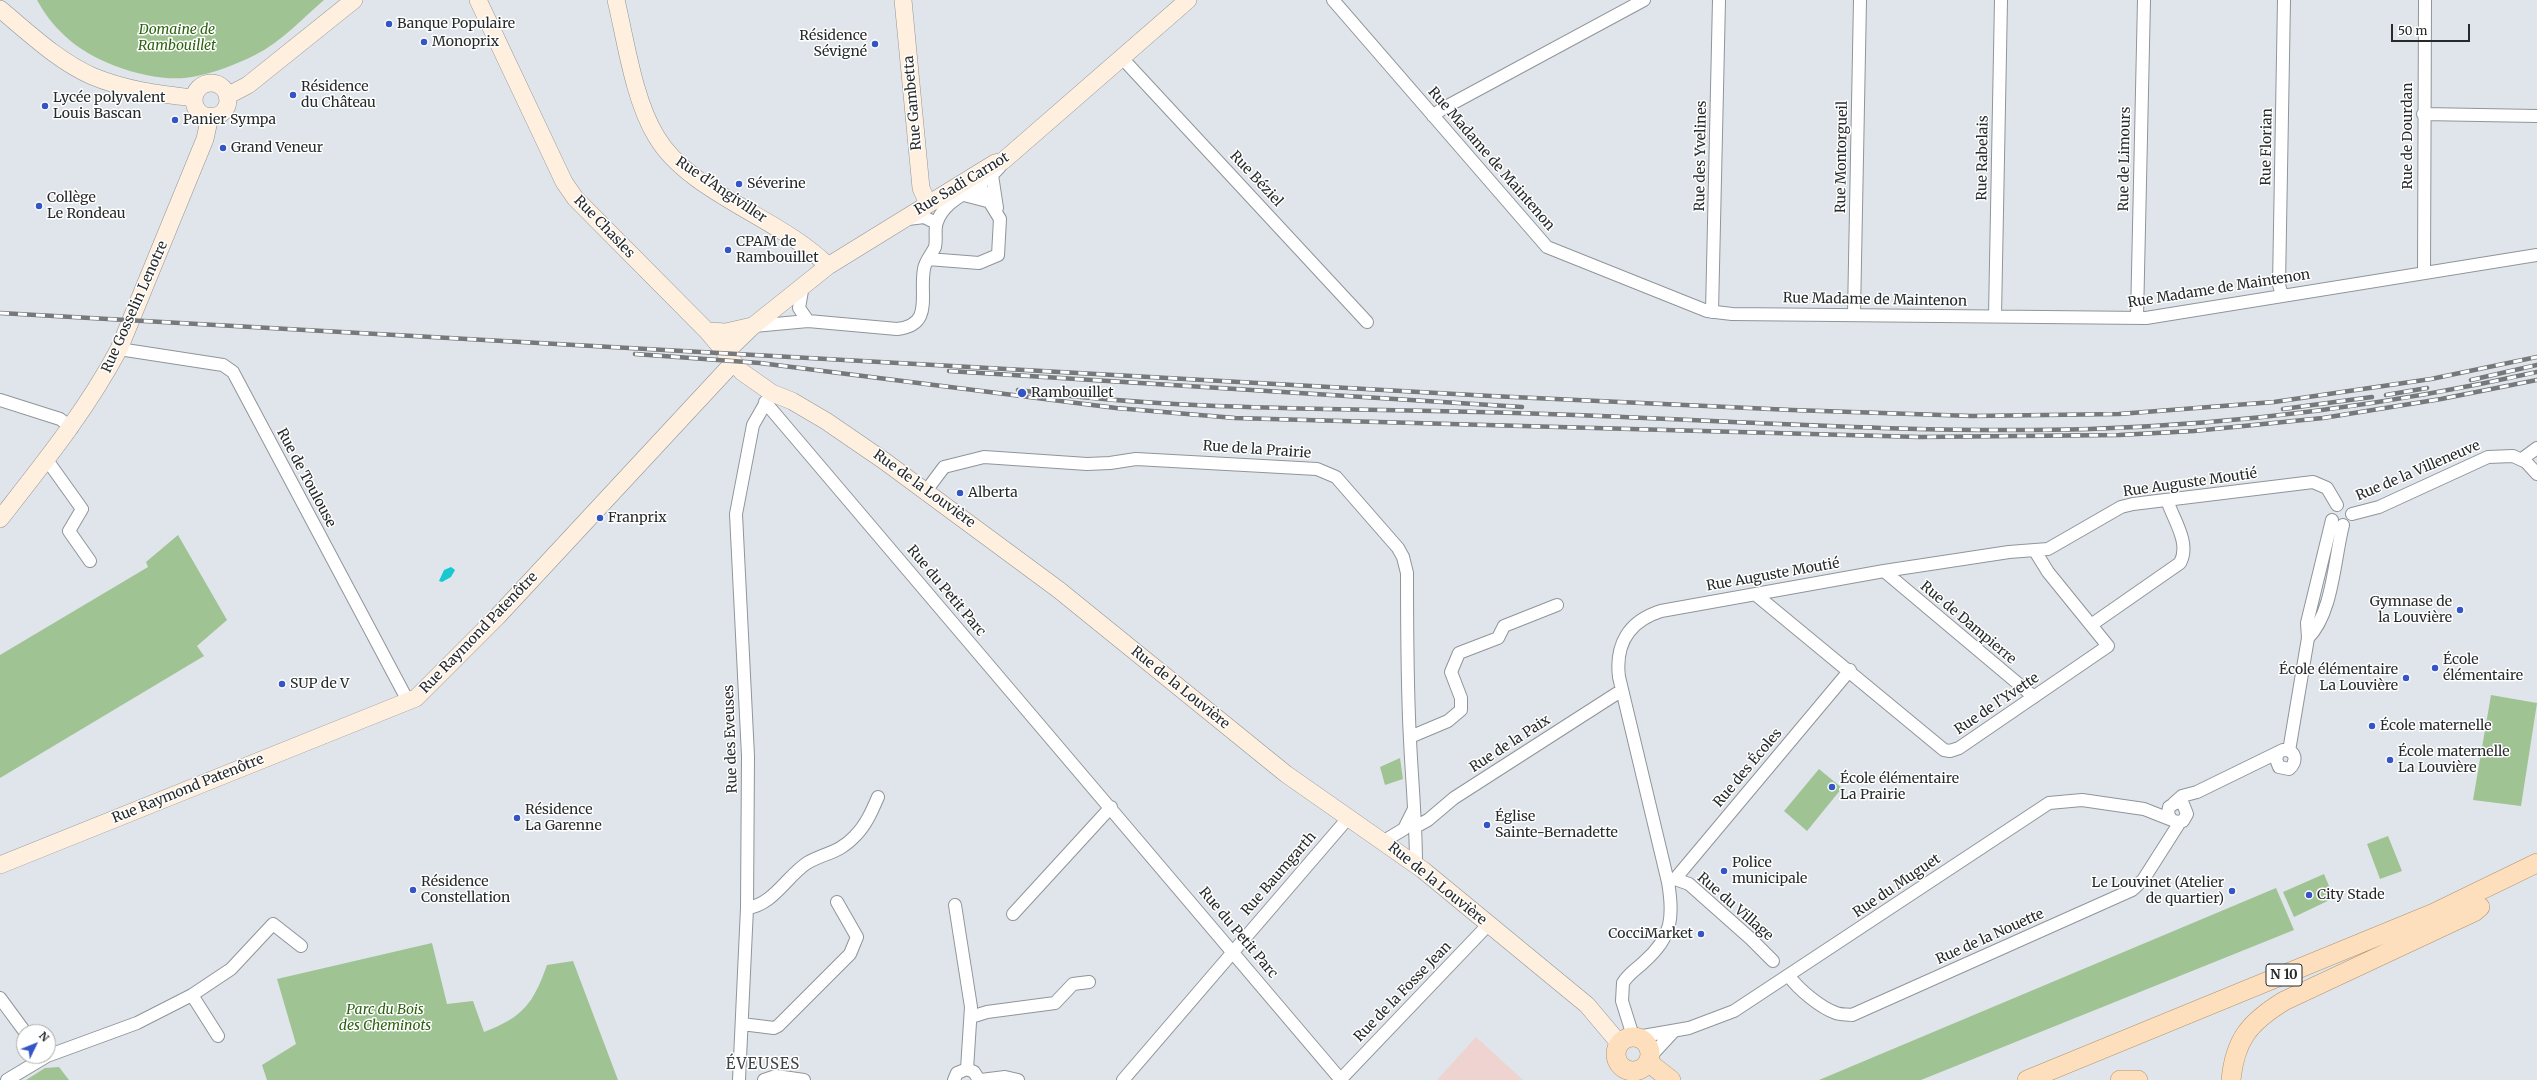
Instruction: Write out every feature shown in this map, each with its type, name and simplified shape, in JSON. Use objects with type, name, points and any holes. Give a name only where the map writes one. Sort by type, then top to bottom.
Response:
[{"type":"main road","points":[[227,96],[248,85],[354,0]]},
{"type":"main road","name":"Rue d'Angiviller","points":[[616,0],[641,101],[655,136],[666,151],[697,178],[792,237],[815,253],[828,266]]},
{"type":"main road","name":"Rue Gambetta","points":[[903,0],[921,188],[937,203]]},
{"type":"main road","name":"Rue Sadi Carnot","points":[[729,358],[753,326],[828,266],[908,218],[977,180],[995,163],[1003,161],[1188,0]]},
{"type":"main road","name":"Rue Chasles","points":[[478,3],[506,56],[564,182],[575,198],[707,330],[729,358]]},
{"type":"main road","points":[[0,9],[63,59],[92,76],[124,88],[194,98]]},
{"type":"main road","points":[[209,83],[220,86],[227,96],[224,110],[220,114],[210,116],[196,108],[194,98],[199,88],[209,83]]},
{"type":"main road","name":"Rue Gosselin Lenotre","points":[[0,519],[72,428],[102,383],[120,349],[205,139],[210,116]]},
{"type":"main road","points":[[707,330],[726,332],[753,326]]},
{"type":"main road","name":"Rue de la Louvière","points":[[729,358],[770,401],[832,425],[926,491],[1059,590],[1286,774],[1416,864],[1488,926],[1508,939],[1630,1039]]},
{"type":"main road","name":"Rue Raymond Patenôtre","points":[[0,865],[408,701],[427,689],[497,617],[729,358]]},
{"type":"main road","name":"N 10","points":[[2028,1080],[2434,914],[2537,862]]},
{"type":"main road","name":"N 10","points":[[2057,1080],[2472,908],[2480,907],[2537,876]]},
{"type":"main road","points":[[2231,1080],[2237,1049],[2247,1030],[2263,1014],[2284,1000],[2474,912],[2480,907]]},
{"type":"main road","points":[[1649,1060],[1636,1071],[1624,1075],[1616,1058],[1630,1039],[1649,1046],[1649,1060],[1671,1080]]},
{"type":"main road","points":[[2120,1080],[2138,1080]]},
{"type":"street","name":"Rue Madame de Maintenon","points":[[1333,0],[1546,247],[1712,312],[2138,318],[2537,255]]},
{"type":"street","points":[[1434,116],[1442,109],[1644,0]]},
{"type":"street","name":"Rue des Yvelines","points":[[1712,312],[1718,0]]},
{"type":"street","name":"Rue Montorgueil","points":[[1854,314],[1860,0]]},
{"type":"street","name":"Rue Rabelais","points":[[1995,316],[2001,0]]},
{"type":"street","name":"Rue de Limours","points":[[2138,318],[2144,0]]},
{"type":"street","name":"Rue Florian","points":[[2282,295],[2279,285],[2284,0]]},
{"type":"street","name":"Rue de Dourdan","points":[[2424,0],[2424,273]]},
{"type":"street","name":"Rue Béziel","points":[[1122,58],[1367,322]]},
{"type":"street","points":[[2423,114],[2537,116]]},
{"type":"street","points":[[753,326],[808,321],[897,329],[909,328],[922,316],[924,267],[935,246],[937,203],[964,195],[977,180],[992,174],[1002,165],[1003,161]]},
{"type":"street","points":[[992,174],[994,207]]},
{"type":"street","points":[[928,259],[978,262],[998,255],[1002,226],[994,207],[977,180]]},
{"type":"street","points":[[964,195],[994,207]]},
{"type":"street","points":[[908,218],[924,217],[936,223]]},
{"type":"street","points":[[803,285],[799,308],[808,321]]},
{"type":"street","name":"Rue de Toulouse","points":[[120,349],[223,365],[233,372],[408,701]]},
{"type":"street","points":[[0,400],[60,419],[72,428]]},
{"type":"street","points":[[770,401],[774,412]]},
{"type":"street","name":"Rue du Petit Parc","points":[[770,401],[774,412],[1111,807],[1341,1080]]},
{"type":"street","name":"Rue des Eveuses","points":[[739,1080],[747,908],[748,756],[736,514],[753,425],[770,401]]},
{"type":"street","points":[[2537,448],[2522,459],[2537,474]]},
{"type":"street","name":"Rue de la Villeneuve","points":[[2352,514],[2379,507],[2488,457],[2513,456],[2522,459]]},
{"type":"street","name":"Rue de la Prairie","points":[[926,491],[944,467],[984,457],[1087,464],[1110,463],[1136,459],[1260,465],[1318,469],[1336,477],[1392,541],[1403,557],[1407,573],[1410,737],[1414,809],[1417,826],[1416,864]]},
{"type":"street","points":[[47,460],[82,510],[69,530],[90,561]]},
{"type":"street","name":"Rue Auguste Moutié","points":[[1630,1039],[1622,1001],[1623,983],[1630,973],[1661,946],[1667,935],[1671,907],[1671,881],[1622,693],[1618,668],[1619,651],[1628,631],[1642,618],[1661,611],[1884,571],[2009,552],[2035,551],[2055,547],[2121,507],[2313,482],[2327,488],[2337,504]]},
{"type":"street","points":[[2091,625],[2180,563],[2184,552],[2183,542],[2167,500]]},
{"type":"street","points":[[2337,504],[2347,506],[2352,514],[2351,520],[2338,523],[2331,511],[2337,504]]},
{"type":"street","name":"Rue du Muguet","points":[[2144,809],[2172,804],[2182,796],[2197,792],[2255,765],[2281,756],[2308,638],[2323,618],[2338,523]]},
{"type":"street","name":"Rue de l'Yvette","points":[[1755,594],[1850,670],[1944,750],[1950,751],[1959,748],[2108,646],[2048,572],[2035,551]]},
{"type":"street","name":"Rue de Dampierre","points":[[1884,571],[2034,698]]},
{"type":"street","points":[[1410,737],[1448,721],[1461,710],[1461,698],[1451,672],[1459,653],[1498,638],[1504,626],[1557,606]]},
{"type":"street","name":"Rue des Écoles","points":[[1671,881],[1850,670]]},
{"type":"street","name":"Rue de la Paix","points":[[1417,826],[1428,820],[1454,798],[1616,694],[1622,693]]},
{"type":"street","points":[[2187,808],[2180,803],[2172,804],[2168,814],[2176,820],[2186,817],[2187,808],[2197,792]]},
{"type":"street","points":[[747,908],[758,907],[807,863],[841,850],[868,820],[878,797]]},
{"type":"street","name":"Rue du Muguet","points":[[1630,1039],[1693,1027],[1734,1011],[2049,803],[2082,800],[2144,809],[2176,820]]},
{"type":"street","points":[[1013,914],[1111,807]]},
{"type":"street","name":"Rue de la Prairie","points":[[1384,841],[1404,829],[1414,809]]},
{"type":"street","name":"Rue Baumgarth","points":[[1123,1080],[1349,817]]},
{"type":"street","name":"Rue de la Nouette","points":[[1789,976],[1794,982],[1822,1005],[1837,1013],[1852,1015],[2132,890],[2143,880],[2176,820]]},
{"type":"street","name":"Rue du Village","points":[[1671,881],[1689,884],[1751,939],[1773,961]]},
{"type":"street","points":[[742,1024],[774,1028],[778,1026],[850,954],[857,937],[837,902]]},
{"type":"street","points":[[955,905],[972,1017],[967,1069]]},
{"type":"street","points":[[56,1052],[137,1023],[192,995],[232,969],[273,924],[301,946]]},
{"type":"street","name":"Rue de la Fosse Jean","points":[[1341,1080],[1488,926]]},
{"type":"street","points":[[972,1017],[988,1012],[1055,1003],[1073,984],[1089,982]]},
{"type":"street","points":[[192,995],[218,1036]]},
{"type":"street","points":[[0,998],[19,1024]]},
{"type":"street","points":[[1649,1060],[1674,1031]]},
{"type":"street","points":[[7,1080],[32,1064]]},
{"type":"street","points":[[954,1080],[957,1073],[967,1069],[974,1072],[980,1080],[1005,1077],[1018,1080]]},
{"type":"street","points":[[764,1080],[776,1076],[804,1080]]},
{"type":"shaded area","points":[[1476,1037],[1523,1080],[1437,1080]]},
{"type":"green space","name":"Domaine de Rambouillet","points":[[37,0],[324,0],[283,37],[265,50],[216,71],[192,77],[177,78],[143,74],[107,63],[91,55],[77,46],[61,32]]},
{"type":"green space","points":[[178,535],[227,620],[197,646],[204,656],[0,778],[0,655],[148,567],[146,562]]},
{"type":"green space","points":[[2491,695],[2537,703],[2521,806],[2473,800]]},
{"type":"green space","points":[[1400,758],[1403,779],[1385,785],[1380,767]]},
{"type":"green space","points":[[1819,769],[1842,788],[1807,831],[1784,811]]},
{"type":"green space","points":[[2388,836],[2402,871],[2380,879],[2367,844]]},
{"type":"green space","name":"City Stade","points":[[2324,874],[2334,898],[2294,917],[2283,892]]},
{"type":"green space","points":[[2276,888],[2294,930],[1921,1080],[1819,1080]]},
{"type":"green space","name":"Parc du Bois des Cheminots","points":[[432,943],[447,1004],[473,1001],[484,1032],[508,1021],[525,1008],[537,990],[547,965],[573,961],[618,1080],[267,1080],[262,1065],[296,1044],[277,979]]},
{"type":"green space","points":[[59,1067],[69,1080],[26,1080],[45,1068]]},
{"type":"water","points":[[451,567],[455,570],[451,577],[442,582],[439,581],[444,570]]},
{"type":"railway","points":[[0,313],[1491,396],[1792,410],[1972,416],[2119,414],[2274,402],[2431,379],[2537,357]]},
{"type":"railway","points":[[635,354],[760,363],[1116,408],[1235,418],[1919,437],[2119,435],[2194,431],[2323,418],[2441,399],[2537,380]]},
{"type":"railway","points":[[2471,380],[2537,365]]},
{"type":"railway","points":[[949,371],[1522,407]]},
{"type":"railway","points":[[1018,390],[1084,397],[1216,406],[1546,414],[1818,426],[1954,430],[2022,430],[2090,429],[2202,423],[2315,411],[2426,394],[2537,372]]},
{"type":"railway","points":[[2386,395],[2427,388]]},
{"type":"railway","points":[[2283,409],[2372,397]]},
{"type":"place","name":"Banque Populaire","points":[[389,24]]},
{"type":"place","name":"Monoprix","points":[[424,42]]},
{"type":"place","name":"Résidence Sévigné","points":[[875,44]]},
{"type":"place","name":"Résidence du Château","points":[[293,95]]},
{"type":"place","name":"Lycée polyvalent Louis Bascan","points":[[45,106]]},
{"type":"place","name":"Panier Sympa","points":[[175,120]]},
{"type":"place","name":"Grand Veneur","points":[[223,148]]},
{"type":"place","name":"Séverine","points":[[739,184]]},
{"type":"place","name":"Collège Le Rondeau","points":[[39,206]]},
{"type":"place","name":"CPAM de Rambouillet","points":[[728,250]]},
{"type":"place","name":"Rambouillet","points":[[1022,393]]},
{"type":"place","name":"Alberta","points":[[960,493]]},
{"type":"place","name":"Franprix","points":[[600,518]]},
{"type":"place","name":"Gymnase de la Louvière","points":[[2460,610]]},
{"type":"place","name":"École élémentaire","points":[[2435,668]]},
{"type":"place","name":"École élémentaire La Louvière","points":[[2406,678]]},
{"type":"place","name":"SUP de V","points":[[282,684]]},
{"type":"place","name":"École maternelle","points":[[2372,726]]},
{"type":"place","name":"École maternelle La Louvière","points":[[2390,760]]},
{"type":"place","name":"École élémentaire La Prairie","points":[[1832,787]]},
{"type":"place","name":"Résidence La Garenne","points":[[517,818]]},
{"type":"place","name":"Église Sainte-Bernadette","points":[[1487,825]]},
{"type":"place","name":"Police municipale","points":[[1724,871]]},
{"type":"place","name":"Résidence Constellation","points":[[413,890]]},
{"type":"place","name":"Le Louvinet (Atelier de quartier)","points":[[2232,891]]},
{"type":"place","name":"City Stade","points":[[2309,895]]},
{"type":"place","name":"CocciMarket","points":[[1701,934]]},
{"type":"district","name":"ÉVEUSES","points":[[763,1065]]}]
